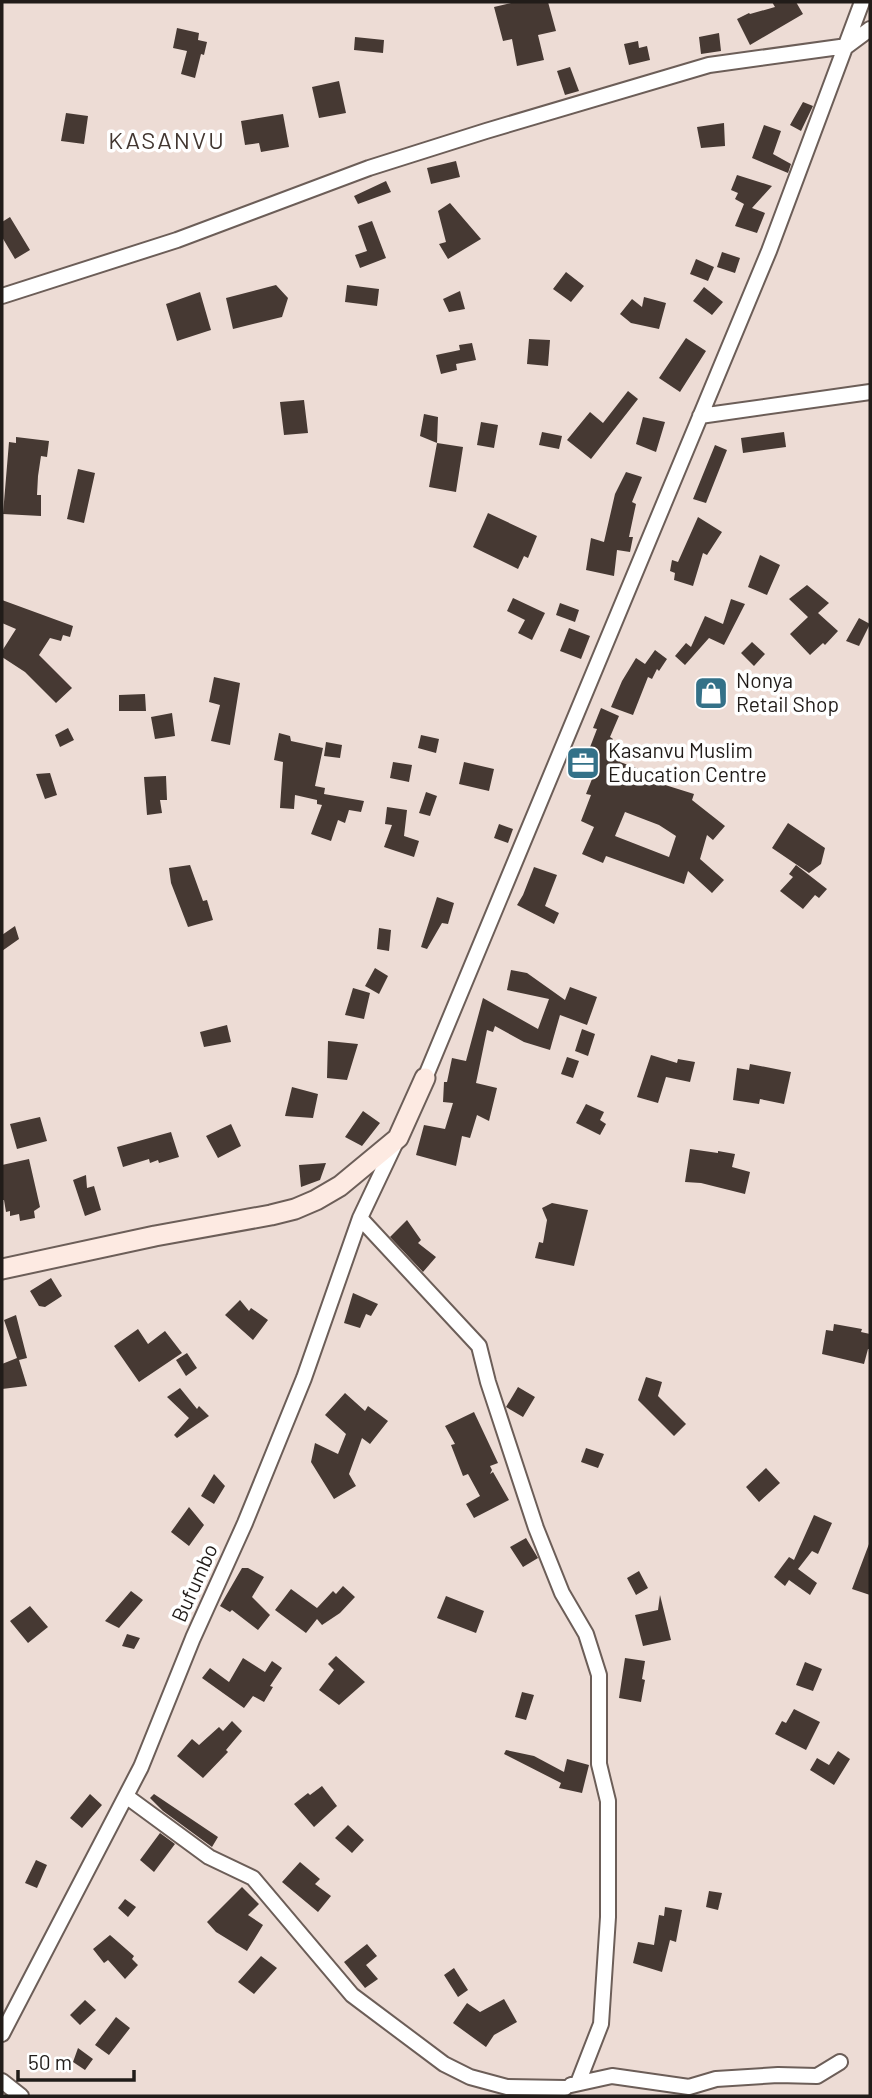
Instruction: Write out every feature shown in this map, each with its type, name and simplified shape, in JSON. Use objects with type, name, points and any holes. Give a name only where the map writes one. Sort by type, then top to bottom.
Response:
[{"type":"street","points":[[2,1269],[295,1209],[340,1186],[398,1138],[769,251],[862,2]]},
{"type":"street","points":[[2,296],[177,240],[369,168],[486,131],[709,65],[847,46],[870,29]]},
{"type":"street","points":[[700,416],[870,392]]},
{"type":"street","name":"Bufumbo","points":[[3,2029],[126,1796],[155,1735],[193,1638],[245,1523],[304,1378],[360,1218],[398,1138]]},
{"type":"street","points":[[360,1218],[479,1346],[506,1441],[536,1528],[562,1593],[586,1634],[599,1675],[599,1764],[608,1801],[608,1917],[601,2024],[570,2089]]},
{"type":"street","points":[[126,1796],[209,1857],[253,1878],[352,1995],[444,2064],[470,2077],[507,2087],[570,2089],[612,2077],[689,2087],[716,2079],[778,2075],[817,2077],[840,2062]]},
{"type":"street","points":[[2,2081],[21,2096]]},
{"type":"building","points":[[515,2],[548,2],[556,31],[538,35],[544,60],[517,66],[512,39],[503,41],[494,7]]},
{"type":"building","points":[[772,2],[796,2],[803,14],[750,45],[737,19],[749,13],[775,7]]},
{"type":"building","points":[[177,28],[199,33],[198,40],[207,42],[195,78],[181,74],[187,51],[173,48]]},
{"type":"building","points":[[719,33],[721,51],[701,54],[699,37]]},
{"type":"building","points":[[355,37],[384,40],[383,53],[354,50]]},
{"type":"building","points":[[638,41],[639,48],[647,46],[650,60],[629,65],[624,44]]},
{"type":"building","points":[[570,67],[579,91],[565,95],[557,71]]},
{"type":"building","points":[[339,81],[346,113],[319,118],[312,87]]},
{"type":"building","points":[[803,102],[813,106],[801,131],[790,125]]},
{"type":"building","points":[[66,113],[88,116],[84,144],[61,141]]},
{"type":"building","points":[[283,114],[289,147],[261,152],[259,143],[245,145],[241,121]]},
{"type":"building","points":[[724,123],[725,146],[701,148],[697,127]]},
{"type":"building","points":[[764,125],[781,131],[773,154],[791,164],[788,173],[752,158]]},
{"type":"building","points":[[456,161],[460,177],[431,184],[427,168]]},
{"type":"building","points":[[737,175],[772,186],[752,208],[765,213],[757,233],[735,226],[744,204],[735,199],[738,193],[731,190]]},
{"type":"building","points":[[386,181],[391,192],[358,204],[354,196]]},
{"type":"building","points":[[450,203],[481,239],[448,259],[439,244],[446,242],[438,211]]},
{"type":"building","points":[[10,217],[30,250],[15,259],[2,237],[2,222]]},
{"type":"building","points":[[372,221],[386,258],[360,268],[355,255],[367,251],[358,226]]},
{"type":"building","points":[[722,252],[740,258],[735,273],[717,267]]},
{"type":"building","points":[[696,259],[714,267],[708,281],[690,274]]},
{"type":"building","points":[[566,272],[584,286],[571,302],[553,289]]},
{"type":"building","points":[[276,285],[288,298],[282,317],[233,329],[226,298]]},
{"type":"building","points":[[347,285],[379,289],[377,306],[345,302]]},
{"type":"building","points":[[704,287],[723,302],[712,315],[693,301]]},
{"type":"building","points":[[460,291],[465,309],[449,312],[443,299]]},
{"type":"building","points":[[200,292],[211,330],[177,341],[166,304]]},
{"type":"building","points":[[644,297],[666,303],[659,329],[631,323],[620,314],[632,299],[642,307]]},
{"type":"building","points":[[686,338],[706,351],[680,392],[659,378]]},
{"type":"building","points":[[529,339],[550,340],[548,366],[527,364]]},
{"type":"building","points":[[472,343],[476,360],[456,364],[457,370],[441,374],[436,355],[460,350],[459,345]]},
{"type":"building","points":[[628,391],[638,399],[591,459],[567,440],[590,412],[603,423]]},
{"type":"building","points":[[304,400],[308,433],[284,435],[280,402]]},
{"type":"building","points":[[424,414],[438,417],[437,443],[420,436]]},
{"type":"building","points":[[643,417],[665,422],[656,452],[636,444]]},
{"type":"building","points":[[481,422],[498,425],[494,448],[477,445]]},
{"type":"building","points":[[542,432],[562,436],[559,449],[539,445]]},
{"type":"building","points":[[784,432],[786,447],[743,453],[741,438]]},
{"type":"building","points":[[16,437],[49,441],[47,457],[41,456],[38,476],[37,495],[41,495],[41,516],[3,514],[9,442],[16,443]]},
{"type":"building","points":[[437,443],[463,447],[456,492],[429,487]]},
{"type":"building","points":[[715,445],[727,450],[706,503],[693,499]]},
{"type":"building","points":[[78,469],[95,473],[84,523],[67,519]]},
{"type":"building","points":[[626,472],[642,477],[632,502],[636,504],[629,537],[633,537],[630,552],[617,550],[614,576],[586,570],[591,538],[604,542],[615,494]]},
{"type":"building","points":[[488,513],[537,536],[528,558],[524,556],[518,569],[473,547]]},
{"type":"building","points":[[698,517],[722,532],[707,555],[703,553],[693,586],[674,580],[675,573],[670,571],[672,560],[678,562]]},
{"type":"building","points":[[760,555],[780,565],[767,595],[748,587]]},
{"type":"building","points":[[807,585],[829,603],[818,613],[838,631],[825,645],[823,643],[810,655],[790,634],[808,617],[789,599]]},
{"type":"building","points":[[513,598],[545,613],[532,640],[518,633],[525,620],[507,611]]},
{"type":"building","points":[[731,599],[745,604],[724,645],[709,638],[685,665],[675,656],[686,643],[691,647],[705,616],[723,624]]},
{"type":"building","points":[[2,600],[73,626],[70,637],[63,635],[61,641],[50,638],[39,655],[72,688],[56,703],[25,672],[2,657],[2,651],[16,629],[2,623]]},
{"type":"building","points":[[560,603],[579,610],[575,622],[556,615]]},
{"type":"building","points":[[859,618],[870,624],[859,646],[846,641]]},
{"type":"building","points":[[569,628],[590,636],[581,659],[560,651]]},
{"type":"building","points":[[752,642],[765,654],[754,666],[741,653]]},
{"type":"building","points":[[655,650],[667,659],[652,679],[648,677],[633,715],[611,707],[636,658],[645,664]]},
{"type":"building","points":[[214,677],[240,683],[230,745],[211,741],[220,705],[209,702]]},
{"type":"building","points":[[145,694],[146,711],[119,711],[119,695]]},
{"type":"building","points":[[601,708],[619,716],[607,751],[622,757],[620,762],[664,778],[662,784],[694,794],[692,800],[725,826],[713,840],[707,835],[700,859],[724,880],[712,893],[688,871],[684,884],[606,856],[603,863],[582,854],[594,827],[581,821],[591,795],[586,794],[592,779],[573,773],[579,752],[587,755],[597,729],[593,728]],"holes":[[[625,812],[659,825],[676,836],[669,857],[615,836]]]},
{"type":"building","points":[[172,713],[175,736],[155,739],[151,717]]},
{"type":"building","points":[[68,728],[74,740],[60,747],[55,735]]},
{"type":"building","points":[[279,733],[290,736],[291,741],[323,748],[315,786],[325,788],[324,794],[364,801],[361,812],[349,810],[345,823],[338,820],[331,841],[311,834],[322,805],[317,804],[317,800],[295,795],[294,809],[280,808],[283,762],[274,760]]},
{"type":"building","points":[[421,735],[439,739],[436,753],[418,748]]},
{"type":"building","points":[[326,742],[342,745],[340,758],[324,756]]},
{"type":"building","points":[[393,762],[412,765],[409,782],[390,778]]},
{"type":"building","points":[[464,762],[494,769],[489,791],[459,784]]},
{"type":"building","points":[[50,773],[57,795],[45,799],[36,774]]},
{"type":"building","points":[[166,776],[167,800],[160,800],[162,813],[147,815],[144,777]]},
{"type":"building","points":[[426,792],[437,796],[430,816],[419,813]]},
{"type":"building","points":[[387,807],[407,810],[404,836],[419,841],[414,857],[384,847],[392,825],[385,824]]},
{"type":"building","points":[[788,823],[825,848],[821,864],[809,873],[772,848]]},
{"type":"building","points":[[499,824],[513,829],[508,843],[494,838]]},
{"type":"building","points":[[190,865],[203,901],[207,900],[213,920],[188,927],[171,883],[169,868]]},
{"type":"building","points":[[796,865],[827,889],[819,898],[815,895],[803,909],[780,891],[793,877],[789,874]]},
{"type":"building","points":[[534,867],[557,875],[545,906],[559,913],[554,924],[517,905]]},
{"type":"building","points":[[437,897],[454,903],[448,924],[442,923],[427,949],[421,947]]},
{"type":"building","points":[[15,926],[19,939],[2,951],[2,935]]},
{"type":"building","points":[[379,928],[391,930],[389,951],[377,949]]},
{"type":"building","points":[[375,968],[388,976],[379,994],[365,986]]},
{"type":"building","points":[[511,970],[527,973],[565,1000],[570,987],[597,997],[587,1025],[560,1015],[550,1050],[524,1042],[495,1026],[493,1032],[487,1030],[476,1083],[497,1088],[489,1121],[477,1115],[470,1138],[462,1136],[456,1166],[416,1155],[424,1125],[445,1129],[453,1103],[443,1102],[444,1082],[447,1082],[452,1058],[466,1061],[483,998],[538,1029],[549,999],[507,990]]},
{"type":"building","points":[[353,988],[370,993],[364,1019],[345,1015]]},
{"type":"building","points":[[227,1025],[231,1042],[204,1047],[200,1032]]},
{"type":"building","points":[[582,1029],[595,1034],[588,1056],[575,1051]]},
{"type":"building","points":[[328,1041],[358,1044],[347,1080],[327,1078]]},
{"type":"building","points":[[651,1055],[677,1063],[678,1059],[695,1062],[690,1082],[666,1077],[658,1103],[637,1097]]},
{"type":"building","points":[[567,1057],[579,1061],[573,1078],[561,1074]]},
{"type":"building","points":[[750,1064],[791,1072],[784,1104],[760,1099],[759,1104],[733,1100],[737,1068],[749,1070]]},
{"type":"building","points":[[292,1087],[318,1094],[313,1118],[285,1116]]},
{"type":"building","points":[[586,1104],[604,1112],[600,1120],[606,1124],[600,1135],[576,1123]]},
{"type":"building","points":[[363,1111],[380,1123],[362,1146],[345,1137]]},
{"type":"building","points":[[40,1117],[47,1141],[17,1149],[10,1124]]},
{"type":"building","points":[[231,1124],[241,1146],[218,1158],[206,1136]]},
{"type":"building","points":[[171,1132],[179,1157],[159,1163],[158,1160],[150,1163],[149,1159],[123,1167],[117,1147]]},
{"type":"building","points":[[690,1149],[735,1154],[732,1167],[750,1172],[745,1194],[701,1183],[685,1182]]},
{"type":"building","points":[[29,1159],[40,1207],[34,1211],[35,1218],[20,1221],[19,1214],[10,1216],[10,1211],[6,1212],[2,1200],[2,1165]]},
{"type":"building","points":[[326,1163],[320,1180],[301,1187],[299,1165]]},
{"type":"building","points":[[86,1175],[87,1188],[94,1186],[101,1210],[85,1216],[73,1180]]},
{"type":"building","points":[[552,1203],[588,1210],[574,1266],[535,1258],[539,1242],[543,1243],[547,1220],[542,1208]]},
{"type":"building","points":[[407,1220],[421,1240],[418,1243],[436,1257],[423,1272],[390,1237]]},
{"type":"building","points":[[51,1278],[62,1296],[45,1307],[39,1306],[30,1291]]},
{"type":"building","points":[[353,1293],[378,1304],[371,1316],[366,1314],[360,1328],[344,1323]]},
{"type":"building","points":[[240,1300],[249,1311],[251,1308],[268,1320],[253,1340],[225,1315]]},
{"type":"building","points":[[16,1315],[27,1358],[19,1360],[27,1386],[2,1389],[2,1364],[17,1358],[4,1320]]},
{"type":"building","points":[[834,1324],[862,1329],[861,1332],[870,1334],[870,1349],[864,1364],[822,1354],[826,1330],[833,1331]]},
{"type":"building","points":[[138,1329],[148,1344],[165,1331],[182,1353],[139,1382],[114,1346]]},
{"type":"building","points":[[187,1353],[197,1368],[186,1376],[176,1360]]},
{"type":"building","points":[[646,1377],[662,1382],[658,1396],[686,1424],[674,1436],[638,1400]]},
{"type":"building","points":[[518,1387],[535,1397],[523,1417],[506,1407]]},
{"type":"building","points":[[180,1388],[197,1409],[199,1406],[209,1416],[177,1438],[174,1435],[189,1418],[167,1397]]},
{"type":"building","points":[[345,1393],[365,1411],[368,1406],[388,1421],[370,1444],[362,1438],[349,1474],[356,1486],[334,1499],[311,1462],[315,1443],[338,1454],[346,1434],[325,1415]]},
{"type":"building","points":[[474,1412],[498,1463],[490,1466],[490,1474],[493,1472],[509,1500],[474,1518],[466,1504],[480,1496],[468,1474],[463,1476],[451,1445],[455,1444],[445,1426]]},
{"type":"building","points":[[586,1448],[604,1454],[598,1468],[581,1462]]},
{"type":"building","points":[[766,1468],[780,1483],[759,1502],[746,1487]]},
{"type":"building","points":[[214,1474],[225,1486],[214,1504],[201,1496]]},
{"type":"building","points":[[189,1507],[204,1525],[189,1546],[171,1532]]},
{"type":"building","points":[[814,1515],[832,1523],[818,1554],[812,1551],[798,1569],[817,1583],[810,1595],[789,1580],[785,1586],[774,1577],[789,1557],[794,1560]]},
{"type":"building","points":[[526,1538],[538,1558],[523,1567],[510,1547]]},
{"type":"building","points":[[870,1544],[870,1595],[852,1589]]},
{"type":"building","points":[[242,1568],[248,1568],[264,1577],[252,1597],[270,1615],[258,1630],[232,1610],[230,1612],[220,1606]]},
{"type":"building","points":[[639,1571],[648,1588],[636,1595],[627,1578]]},
{"type":"building","points":[[343,1586],[355,1597],[340,1613],[322,1625],[317,1619],[306,1633],[275,1610],[291,1589],[317,1608],[333,1591],[336,1594]]},
{"type":"building","points":[[131,1591],[143,1600],[119,1628],[105,1621]]},
{"type":"building","points":[[660,1595],[671,1640],[643,1646],[635,1615],[658,1610]]},
{"type":"building","points":[[446,1596],[484,1611],[476,1633],[437,1618]]},
{"type":"building","points":[[30,1606],[48,1627],[28,1643],[10,1621]]},
{"type":"building","points":[[127,1634],[140,1638],[134,1649],[122,1646]]},
{"type":"building","points":[[336,1656],[365,1682],[339,1705],[319,1690],[334,1670],[328,1664]]},
{"type":"building","points":[[243,1658],[265,1672],[272,1661],[282,1668],[270,1686],[273,1687],[264,1702],[253,1696],[244,1708],[202,1678],[210,1668],[229,1682]]},
{"type":"building","points":[[625,1658],[645,1661],[641,1702],[619,1698]]},
{"type":"building","points":[[805,1662],[822,1669],[813,1691],[796,1685]]},
{"type":"building","points":[[522,1692],[534,1695],[526,1720],[515,1717]]},
{"type":"building","points":[[794,1709],[820,1722],[806,1750],[775,1734],[782,1721],[786,1723]]},
{"type":"building","points":[[232,1721],[242,1731],[226,1750],[228,1752],[203,1778],[177,1756],[192,1739],[199,1745],[219,1727],[223,1731]]},
{"type":"building","points":[[506,1750],[534,1756],[564,1772],[567,1759],[589,1765],[582,1793],[559,1788],[561,1783],[504,1754]]},
{"type":"building","points":[[838,1751],[850,1759],[834,1785],[810,1770],[817,1758],[829,1765]]},
{"type":"building","points":[[322,1786],[337,1806],[314,1827],[294,1804]]},
{"type":"building","points":[[90,1794],[102,1805],[82,1828],[70,1818]]},
{"type":"building","points":[[154,1794],[218,1837],[212,1847],[163,1811],[150,1798]]},
{"type":"building","points":[[348,1825],[364,1840],[352,1853],[335,1838]]},
{"type":"building","points":[[160,1833],[175,1844],[154,1872],[140,1860]]},
{"type":"building","points":[[36,1860],[47,1865],[37,1888],[25,1883]]},
{"type":"building","points":[[300,1862],[320,1879],[315,1884],[331,1896],[318,1912],[282,1882]]},
{"type":"building","points":[[242,1887],[259,1904],[248,1915],[263,1925],[247,1951],[216,1932],[207,1922]]},
{"type":"building","points":[[709,1891],[722,1893],[718,1910],[706,1907]]},
{"type":"building","points":[[125,1899],[136,1907],[128,1917],[118,1908]]},
{"type":"building","points":[[665,1907],[682,1910],[676,1942],[670,1940],[662,1972],[633,1963],[638,1942],[654,1945],[659,1915],[664,1916]]},
{"type":"building","points":[[110,1935],[134,1956],[132,1959],[138,1965],[125,1979],[108,1960],[104,1963],[93,1949]]},
{"type":"building","points":[[367,1944],[377,1956],[366,1965],[378,1979],[365,1988],[344,1962]]},
{"type":"building","points":[[261,1956],[277,1968],[254,1994],[238,1982]]},
{"type":"building","points":[[454,1968],[468,1990],[458,1997],[444,1975]]},
{"type":"building","points":[[504,1999],[517,2022],[494,2035],[486,2047],[453,2023],[467,2003],[480,2012]]},
{"type":"building","points":[[85,2000],[96,2010],[80,2025],[70,2015]]},
{"type":"building","points":[[116,2017],[130,2028],[109,2055],[95,2045]]},
{"type":"building","points":[[78,2048],[93,2059],[85,2070],[73,2062]]},
{"type":"place","name":"Nonya Retail Shop","points":[[711,693]]},
{"type":"place","name":"Kasanvu Muslim Education Centre","points":[[583,763]]},
{"type":"district","name":"KASANVU","points":[[167,141]]}]
